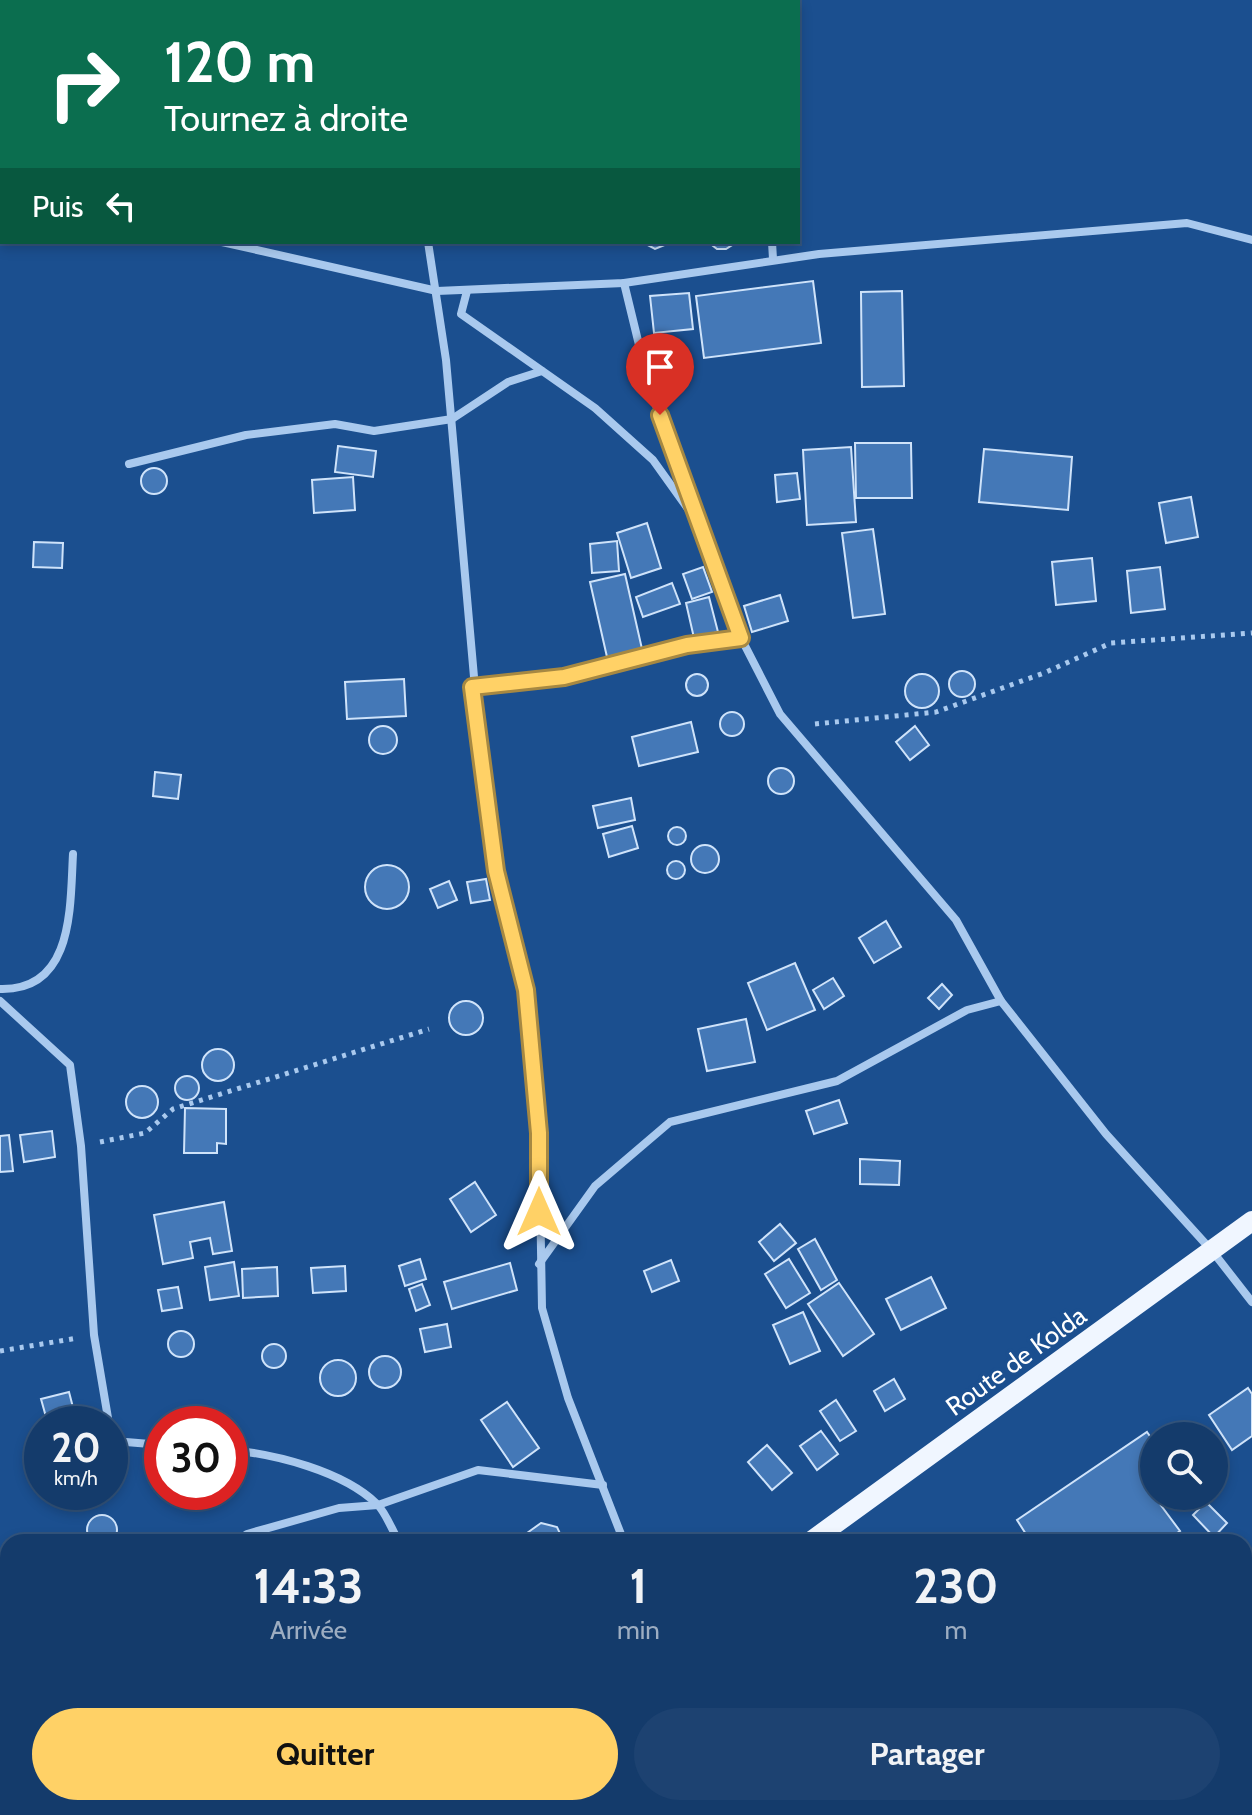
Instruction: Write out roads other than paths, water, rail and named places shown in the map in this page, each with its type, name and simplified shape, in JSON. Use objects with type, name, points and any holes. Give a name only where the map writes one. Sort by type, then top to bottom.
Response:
[{"type":"main road","name":"Route de Kolda","points":[[821,1534],[1252,1221]]},
{"type":"street","points":[[231,244],[437,291],[467,291],[624,283],[773,259],[1187,223],[1252,240]]},
{"type":"street","points":[[428,244],[452,419],[472,687],[496,871],[526,990],[539,1133],[538,1265],[542,1308],[568,1398],[621,1534]]},
{"type":"street","points":[[772,244],[773,259]]},
{"type":"street","points":[[624,283],[649,386],[741,638],[780,714],[956,920],[1001,1001],[1106,1134],[1213,1252],[1252,1302]]},
{"type":"street","points":[[467,291],[461,314],[595,408],[653,460],[704,530]]},
{"type":"street","points":[[129,464],[246,435],[335,424],[374,431],[452,419],[508,382],[542,371]]},
{"type":"street","points":[[472,687],[564,677],[687,645],[741,638]]},
{"type":"street","points":[[0,989],[21,989],[51,968],[69,931],[73,854]]},
{"type":"street","points":[[0,1001],[70,1065],[81,1146],[94,1335],[106,1406]]},
{"type":"street","points":[[538,1265],[595,1186],[670,1122],[837,1081],[967,1010],[1001,1001]]},
{"type":"street","points":[[248,1452],[271,1454],[349,1484],[378,1505],[394,1534]]},
{"type":"street","points":[[247,1534],[339,1508],[378,1505],[478,1470],[603,1485]]}]
